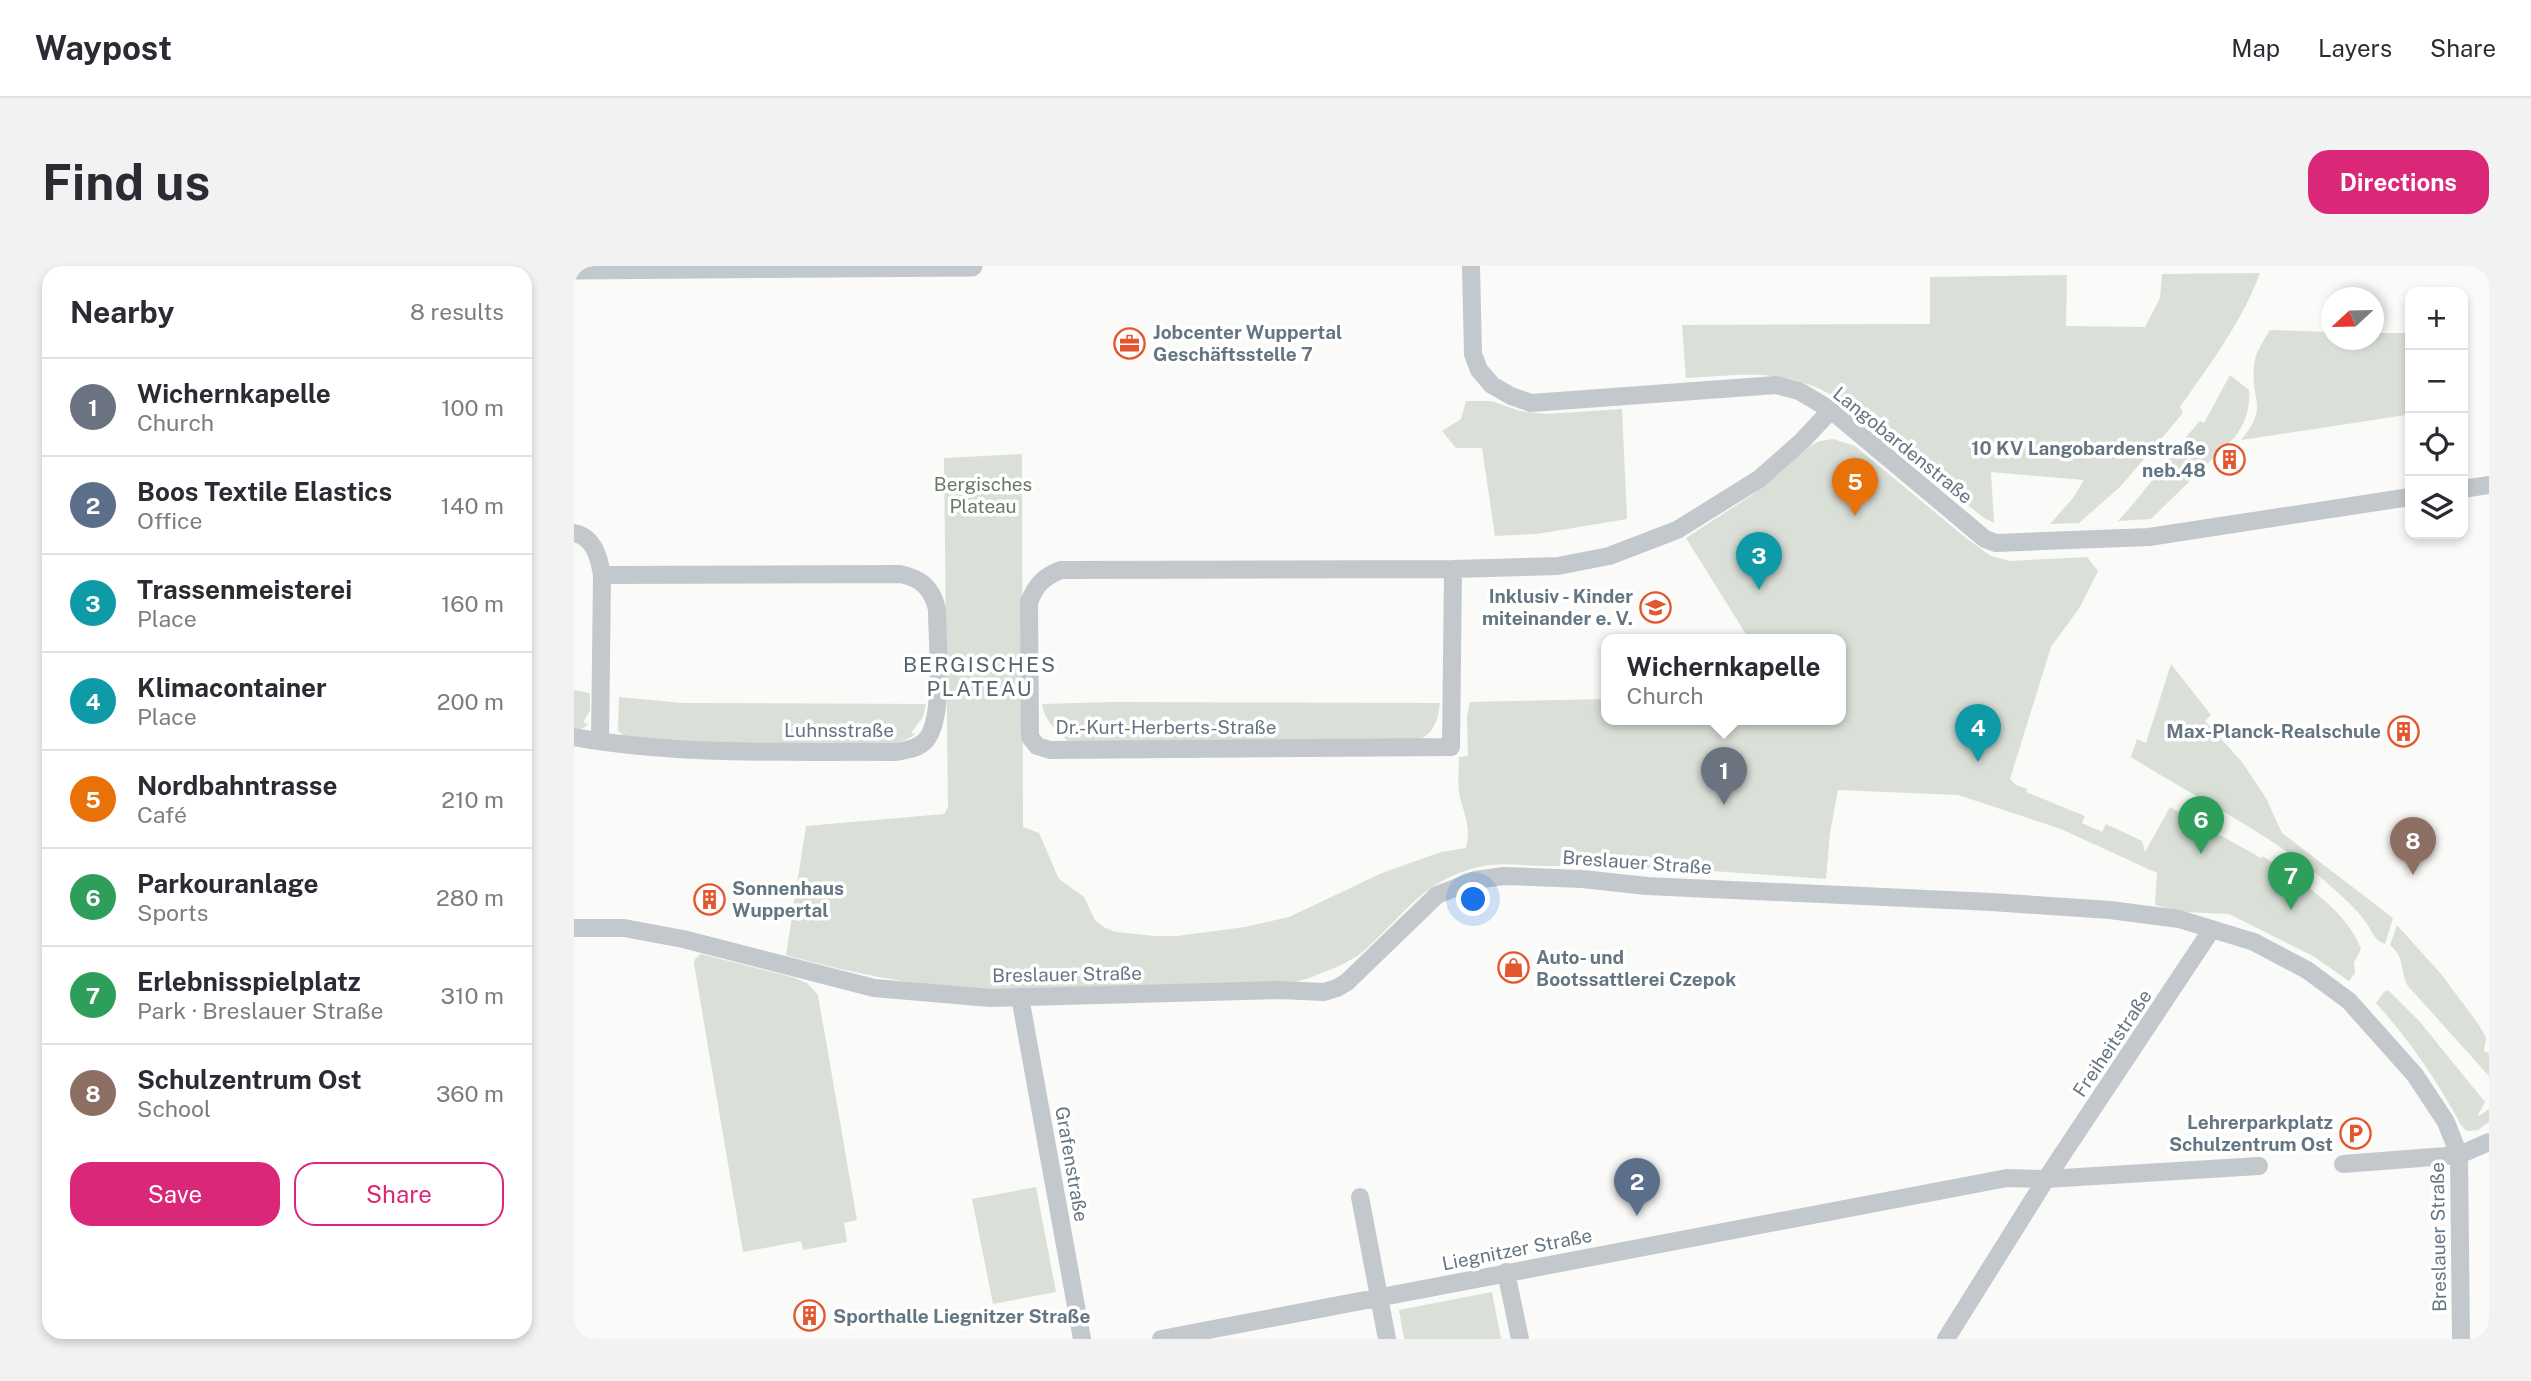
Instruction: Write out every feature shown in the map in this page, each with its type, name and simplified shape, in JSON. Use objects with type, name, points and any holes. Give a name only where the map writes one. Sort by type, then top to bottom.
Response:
[{"type":"street","points":[[574,269],[972,266]]},
{"type":"street","name":"Langobardenstraße","points":[[1471,266],[1473,354],[1479,370],[1492,385],[1511,396],[1531,403],[1776,385],[1799,391],[1830,410],[1985,539],[1996,543],[2149,537],[2405,498]]},
{"type":"street","name":"Dr.-Kurt-Herberts-Straße","points":[[1453,569],[1451,747],[1050,750],[1037,746],[1030,737],[1029,603],[1035,587],[1046,576],[1061,570],[1453,569],[1558,566],[1609,556],[1664,537],[1759,479],[1802,441],[1830,410]]},
{"type":"street","points":[[2468,488],[2489,485]]},
{"type":"street","points":[[574,533],[583,535],[591,542],[599,557],[602,575],[600,741]]},
{"type":"street","name":"Luhnsstraße","points":[[574,737],[708,751],[895,752],[916,747],[925,741],[933,729],[938,706],[937,609],[934,596],[925,584],[915,577],[900,574],[602,575]]},
{"type":"street","name":"Breslauer Straße","points":[[574,928],[624,928],[661,935],[874,988],[990,998],[1280,990],[1324,992],[1347,982],[1437,895],[1475,880],[1504,876],[2110,910],[2179,919],[2264,948],[2307,970],[2349,1001],[2415,1074],[2446,1122],[2459,1155],[2461,1339]]},
{"type":"street","name":"Freiheitstraße","points":[[1945,1339],[2046,1179],[2212,929]]},
{"type":"street","name":"Grafenstraße","points":[[1020,997],[1082,1339]]},
{"type":"street","points":[[2343,1164],[2459,1155],[2489,1142]]},
{"type":"street","points":[[2046,1179],[2259,1166]]},
{"type":"street","name":"Liegnitzer Straße","points":[[1161,1339],[2007,1178],[2046,1179]]},
{"type":"street","points":[[1360,1197],[1387,1339]]},
{"type":"street","points":[[1506,1272],[1520,1339]]},
{"type":"green space","points":[[2260,273],[2235,326],[2180,407],[2183,413],[2120,487],[2079,523],[2050,524],[2073,498],[2084,480],[1991,472],[1994,523],[1984,518],[1834,396],[1815,387],[1762,375],[1686,378],[1682,325],[1930,324],[1930,277],[2067,275],[2066,326],[2145,327],[2160,298],[2162,274]]},
{"type":"green space","points":[[2270,330],[2321,332],[2321,350],[2384,350],[2384,333],[2405,333],[2405,415],[2241,440],[2255,419],[2257,410],[2253,378],[2260,347]]},
{"type":"green space","points":[[2230,375],[2249,390],[2246,415],[2235,437],[2151,519],[2118,521],[2200,421],[2204,423]]},
{"type":"green space","points":[[1466,401],[1491,401],[1520,411],[1547,414],[1622,409],[1627,519],[1537,534],[1495,536],[1482,448],[1456,448],[1442,431],[1461,419]]},
{"type":"green space","name":"Bergisches Plateau","points":[[1833,439],[1855,446],[1991,556],[2010,561],[2087,557],[2098,571],[2080,607],[2051,647],[2010,779],[2016,785],[2027,789],[2026,792],[2085,816],[2082,823],[2102,832],[2106,824],[2142,841],[2145,852],[2170,807],[2261,858],[2263,856],[2319,896],[2344,920],[2354,934],[2361,949],[2354,963],[2355,973],[2349,981],[2313,956],[2229,914],[2183,912],[2155,905],[2157,873],[2061,829],[1958,795],[1838,790],[1830,833],[1826,879],[1623,866],[1489,865],[1443,880],[1417,899],[1354,958],[1298,981],[1067,989],[967,988],[889,979],[786,955],[806,826],[944,814],[948,807],[944,458],[1022,454],[1023,827],[1039,833],[1059,879],[1084,897],[1095,920],[1105,928],[1116,932],[1177,936],[1245,927],[1289,917],[1382,873],[1441,852],[1466,848],[1468,827],[1458,777],[1459,757],[1468,756],[1467,716],[1470,702],[1601,699],[1601,725],[1846,725],[1846,634],[1746,634],[1686,538],[1752,495],[1820,441]]},
{"type":"green space","points":[[2171,664],[2211,715],[2205,721],[2242,762],[2266,798],[2282,833],[2393,918],[2385,944],[2375,937],[2358,912],[2312,870],[2262,835],[2131,757],[2137,739],[2146,743]]},
{"type":"green space","points":[[574,690],[590,693],[590,710],[583,723],[588,724],[574,731]]},
{"type":"green space","points":[[619,697],[683,703],[926,704],[923,717],[911,733],[916,734],[895,743],[709,743],[627,738],[618,731]]},
{"type":"green space","points":[[1440,703],[1433,728],[1412,743],[1069,742],[1048,721],[1042,704]]},
{"type":"green space","points":[[2397,925],[2441,974],[2479,1025],[2486,1038],[2484,1051],[2489,1053],[2489,1076],[2408,986],[2398,955],[2390,945]]},
{"type":"green space","points":[[701,954],[792,977],[807,983],[818,995],[857,1220],[844,1223],[847,1242],[803,1250],[801,1241],[743,1252],[694,964]]},
{"type":"green space","points":[[2388,990],[2420,1022],[2485,1102],[2478,1115],[2489,1109],[2489,1122],[2478,1130],[2467,1131],[2461,1125],[2422,1061],[2376,1003]]},
{"type":"green space","points":[[1036,1187],[1056,1292],[993,1304],[972,1199]]},
{"type":"green space","points":[[1492,1292],[1501,1339],[1404,1339],[1399,1310]]},
{"type":"place","name":"Jobcenter Wuppertal Geschäftsstelle 7","points":[[1130,343]]},
{"type":"place","name":"10 KV Langobardenstraße neb.48","points":[[2229,459]]},
{"type":"place","name":"Nordbahntrasse","points":[[1855,516]]},
{"type":"place","name":"Trassenmeisterei","points":[[1759,590]]},
{"type":"place","name":"Inklusiv - Kinder miteinander e. V.","points":[[1656,607]]},
{"type":"place","name":"Max-Planck-Realschule","points":[[2404,731]]},
{"type":"place","name":"Klimacontainer","points":[[1978,762]]},
{"type":"place","name":"Wichernkapelle","points":[[1724,805]]},
{"type":"place","name":"Parkouranlage","points":[[2201,854]]},
{"type":"place","name":"Schulzentrum Ost","points":[[2413,875]]},
{"type":"place","name":"Sonnenhaus Wuppertal","points":[[709,899]]},
{"type":"place","name":"Erlebnisspielplatz","points":[[2291,910]]},
{"type":"place","name":"Auto- und Bootssattlerei Czepok","points":[[1513,968]]},
{"type":"place","name":"Lehrerparkplatz Schulzentrum Ost","points":[[2356,1133]]},
{"type":"place","name":"Boos Textile Elastics","points":[[1637,1216]]},
{"type":"place","name":"Sporthalle Liegnitzer Straße","points":[[810,1316]]},
{"type":"district","name":"BERGISCHES PLATEAU","points":[[980,676]]}]
